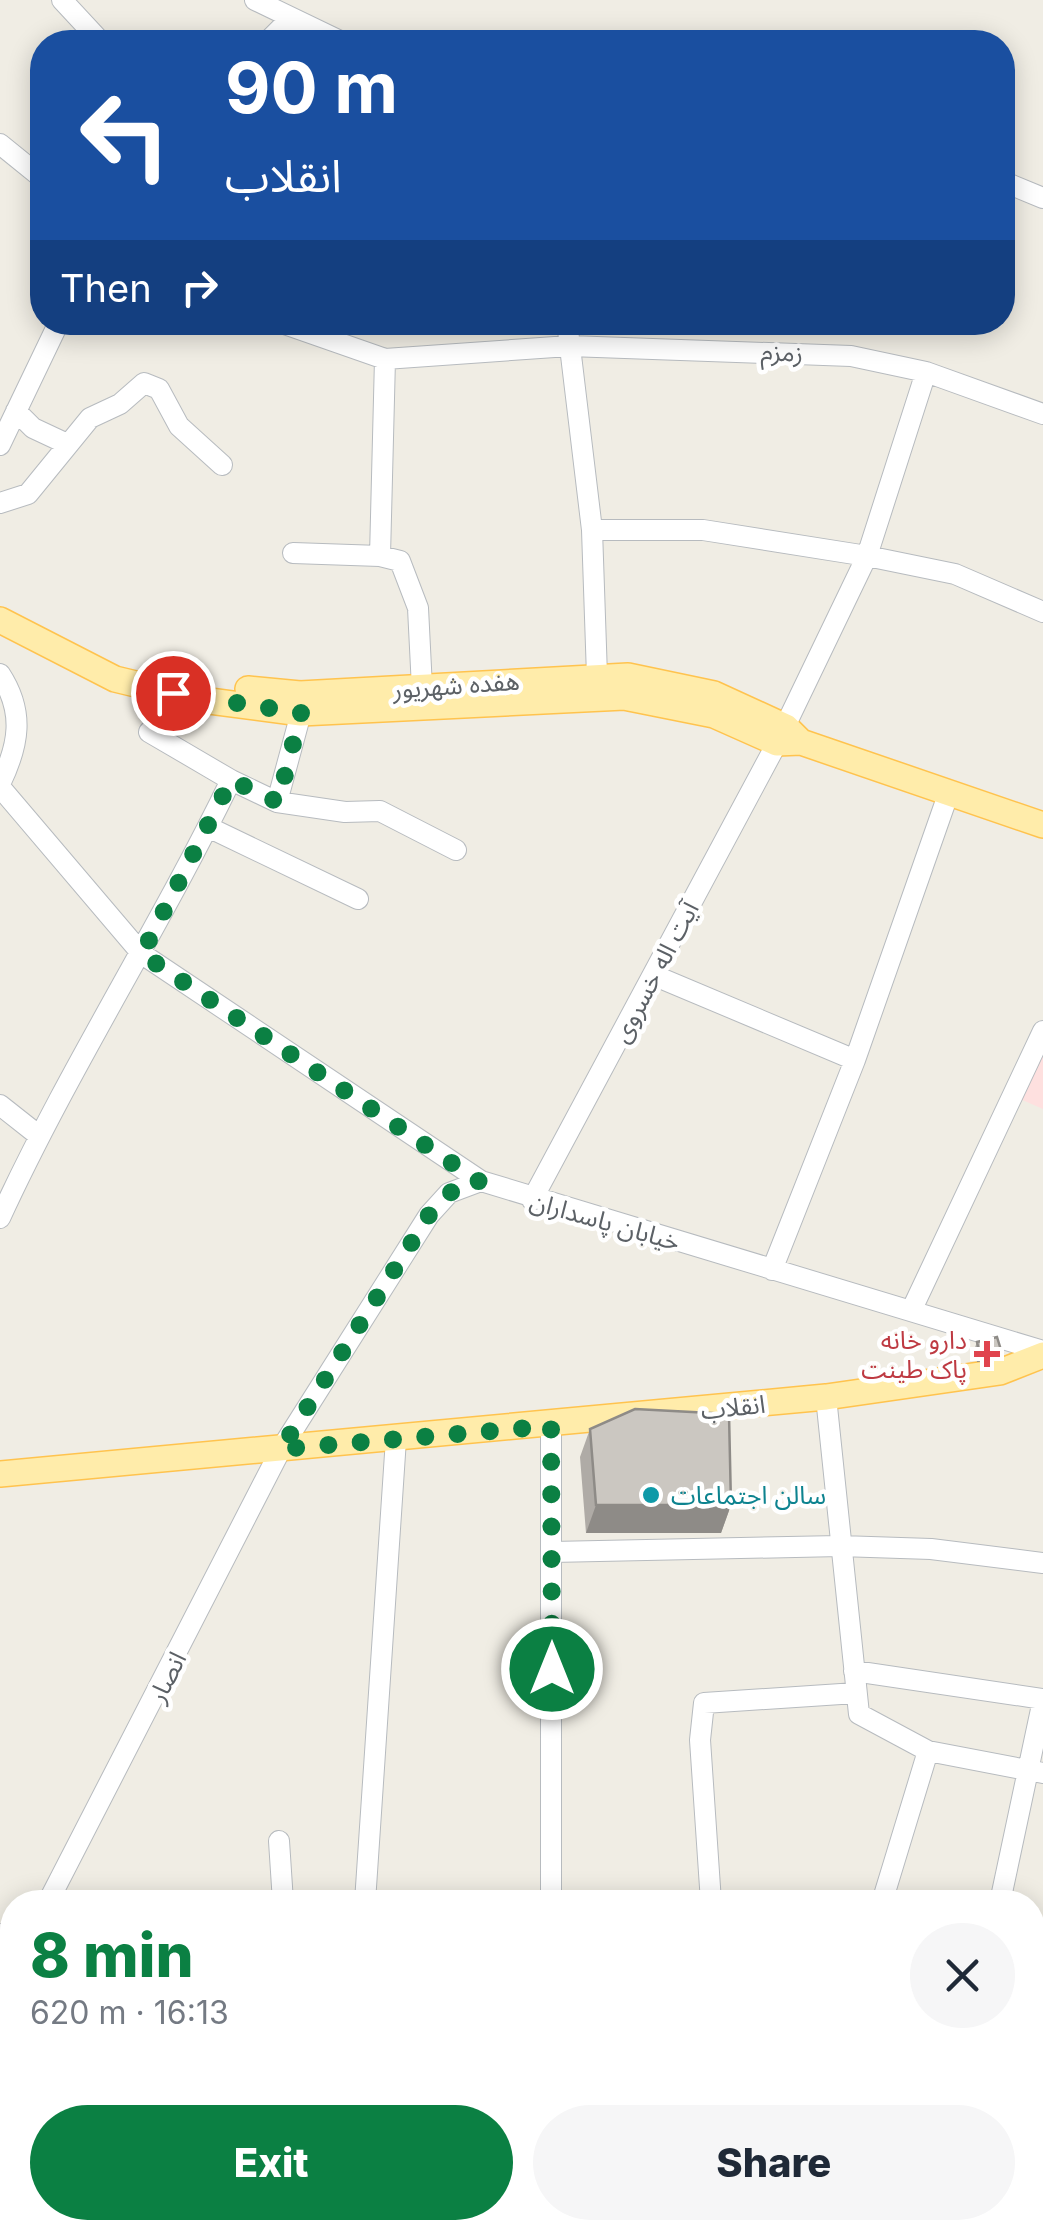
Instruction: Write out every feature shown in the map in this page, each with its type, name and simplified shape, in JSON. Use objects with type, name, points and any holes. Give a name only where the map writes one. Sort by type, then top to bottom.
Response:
[{"type":"main road","name":"هفده شهریور","points":[[0,620],[98,666],[115,679],[185,696],[301,713],[624,698],[714,715],[1043,825]]},
{"type":"main road","name":"هفده شهریور","points":[[98,666],[121,664],[266,692],[422,688],[597,676],[662,680],[714,694],[788,737]]},
{"type":"main road","name":"انقلاب","points":[[0,1474],[551,1426],[826,1397],[1000,1372],[1043,1353]]},
{"type":"street","points":[[62,0],[89,30]]},
{"type":"street","points":[[255,0],[313,30]]},
{"type":"street","points":[[279,30],[289,20]]},
{"type":"street","points":[[0,144],[30,168]]},
{"type":"street","points":[[1015,186],[1043,198]]},
{"type":"street","points":[[0,445],[53,335]]},
{"type":"street","name":"زمزم","points":[[327,335],[385,359],[569,346],[851,356],[926,372],[1043,414]]},
{"type":"street","points":[[568,335],[592,530],[597,676]]},
{"type":"street","points":[[380,556],[385,359]]},
{"type":"street","name":"آیت اله خسروی","points":[[532,1200],[788,737],[868,556],[926,372]]},
{"type":"street","points":[[0,503],[28,494],[90,418],[120,404],[144,383],[151,383],[179,426],[222,464]]},
{"type":"street","points":[[16,411],[32,428],[66,443]]},
{"type":"street","points":[[592,530],[703,530],[868,556],[955,574],[1043,612]]},
{"type":"street","points":[[294,553],[380,556],[400,561],[418,608],[422,688]]},
{"type":"street","points":[[0,674],[11,693],[18,724],[17,749],[0,785]]},
{"type":"street","points":[[278,802],[301,713]]},
{"type":"street","points":[[149,732],[231,780],[278,802],[345,812],[380,811],[456,850]]},
{"type":"street","points":[[0,1218],[38,1135],[142,954],[231,780]]},
{"type":"street","name":"خیابان پاسداران","points":[[0,785],[142,954],[480,1182],[912,1309],[1043,1353]]},
{"type":"street","points":[[772,1270],[856,1060],[949,792]]},
{"type":"street","points":[[208,827],[358,899]]},
{"type":"street","points":[[653,975],[856,1060]]},
{"type":"street","points":[[912,1309],[1043,1031]]},
{"type":"street","points":[[0,1104],[38,1135]]},
{"type":"street","points":[[281,1449],[429,1215],[449,1193],[480,1182]]},
{"type":"street","points":[[826,1397],[859,1714],[928,1751],[1034,1771]]},
{"type":"street","points":[[551,1426],[551,1890]]},
{"type":"street","points":[[366,1890],[396,1439]]},
{"type":"street","name":"انصار","points":[[54,1890],[281,1449]]},
{"type":"street","points":[[552,1552],[840,1546],[930,1549],[1043,1563]]},
{"type":"street","points":[[854,1671],[1043,1700],[1034,1771],[1003,1890]]},
{"type":"street","points":[[710,1890],[700,1740],[704,1703],[856,1693]]},
{"type":"street","points":[[886,1890],[928,1751]]},
{"type":"street","points":[[279,1841],[282,1890]]},
{"type":"shaded area","points":[[1043,1051],[1043,1109],[1020,1099]]},
{"type":"building","points":[[997,1337],[1001,1350],[980,1355],[977,1342]]},
{"type":"building","name":"سالن اجتماعات","points":[[635,1409],[729,1414],[731,1505],[596,1505],[590,1429]]},
{"type":"place","name":"دارو خانه پاک طینت","points":[[987,1354]]},
{"type":"place","name":"سالن اجتماعات","points":[[651,1495]]},
{"type":"route","points":[[173,693],[301,713],[278,802],[231,780],[142,954],[480,1182],[449,1193],[429,1215],[281,1449],[551,1426],[552,1669]]}]
